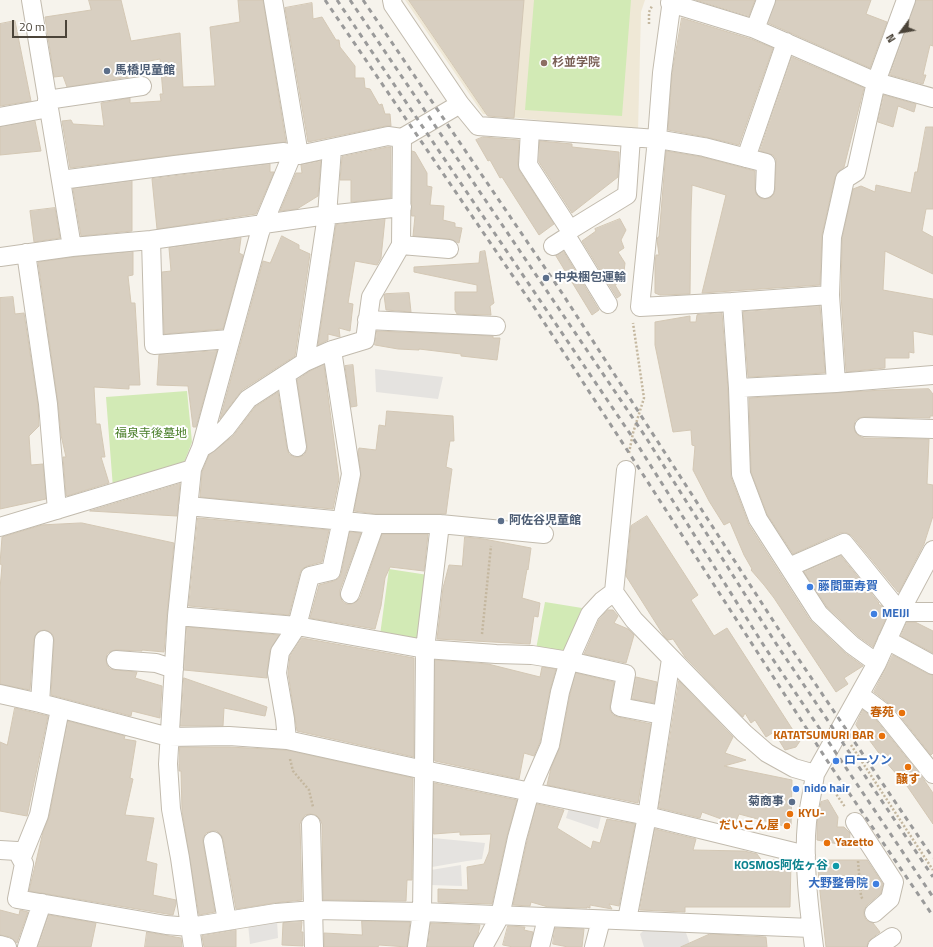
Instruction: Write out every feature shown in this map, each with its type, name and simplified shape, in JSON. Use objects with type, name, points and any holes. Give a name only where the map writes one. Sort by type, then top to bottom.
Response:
[{"type":"street","points":[[31,0],[72,247]]},
{"type":"street","points":[[192,947],[171,808],[168,764],[177,616],[192,469],[201,448],[260,232],[296,155],[273,0]]},
{"type":"street","points":[[392,0],[393,5],[460,104],[478,126],[657,139],[704,147],[766,163],[765,189]]},
{"type":"street","points":[[755,29],[766,0]]},
{"type":"street","points":[[836,383],[830,295],[832,237],[845,179],[856,172],[876,82],[906,0]]},
{"type":"street","points":[[830,295],[640,307],[662,73],[671,1],[755,29],[876,82],[933,98]]},
{"type":"street","points":[[746,158],[786,42]]},
{"type":"street","points":[[0,117],[48,104],[142,86]]},
{"type":"street","points":[[61,180],[284,152],[296,155],[332,149],[388,136],[402,138],[460,104]]},
{"type":"street","points":[[530,130],[528,166],[563,237],[608,304]]},
{"type":"street","points":[[563,237],[627,195],[631,137]]},
{"type":"street","points":[[201,448],[210,443],[226,428],[248,399],[286,376],[305,362],[332,350],[365,340],[371,297],[401,245],[402,138]]},
{"type":"street","points":[[305,362],[328,215],[332,149]]},
{"type":"street","points":[[0,257],[72,247],[151,240],[328,215],[402,207]]},
{"type":"street","points":[[151,240],[154,345],[230,339]]},
{"type":"street","points":[[401,245],[449,249]]},
{"type":"street","points":[[26,253],[48,404],[57,510]]},
{"type":"street","points":[[732,302],[738,388],[741,474],[758,519],[819,614],[852,645],[877,663]]},
{"type":"street","points":[[368,320],[496,326]]},
{"type":"street","points":[[287,740],[285,719],[276,673],[280,652],[297,626],[310,576],[330,571],[351,474],[332,350]]},
{"type":"street","points":[[738,388],[836,383],[933,375]]},
{"type":"street","points":[[286,376],[298,447]]},
{"type":"street","points":[[864,427],[933,428]]},
{"type":"street","points":[[0,527],[192,469]]},
{"type":"street","points":[[626,470],[614,592],[634,620],[744,733],[768,753],[794,768],[814,774]]},
{"type":"street","points":[[188,506],[375,524],[440,524],[544,534]]},
{"type":"street","points":[[350,594],[375,524]]},
{"type":"street","points":[[417,947],[422,912],[425,649],[440,524]]},
{"type":"street","points":[[789,568],[844,543],[900,612]]},
{"type":"street","points":[[814,947],[811,928],[806,856],[807,822],[814,774],[877,663],[900,612],[933,550]]},
{"type":"street","points":[[483,947],[500,916],[516,838],[530,791],[550,745],[560,692],[569,661],[590,614],[614,592]]},
{"type":"street","points":[[900,612],[933,612]]},
{"type":"street","points":[[177,616],[297,626],[425,649],[532,655],[569,661],[626,674],[620,707],[662,714]]},
{"type":"street","points":[[40,703],[44,640]]},
{"type":"street","points":[[887,640],[933,665]]},
{"type":"street","points":[[627,920],[647,816],[671,659]]},
{"type":"street","points":[[116,660],[156,663],[174,669]]},
{"type":"street","points":[[0,694],[169,737],[229,736],[287,740],[647,816],[806,856]]},
{"type":"street","points":[[860,695],[884,714],[933,774]]},
{"type":"street","points":[[22,857],[39,815],[60,709]]},
{"type":"street","points":[[855,822],[894,882],[890,899],[874,914]]},
{"type":"street","points":[[311,824],[314,947]]},
{"type":"street","points":[[212,841],[227,921]]},
{"type":"street","points":[[0,850],[17,850],[22,857],[24,864],[17,899],[166,925],[190,927],[276,913],[314,910],[422,912],[811,928]]},
{"type":"street","points":[[27,947],[42,903]]},
{"type":"street","points":[[540,947],[547,918]]},
{"type":"street","points":[[594,947],[601,920]]},
{"type":"street","points":[[877,947],[892,937]]},
{"type":"street","points":[[0,945],[7,947]]},
{"type":"path","points":[[480,653],[493,530]]},
{"type":"path","points":[[840,730],[933,870]]},
{"type":"path","points":[[287,740],[292,771],[309,790],[313,807],[311,824]]},
{"type":"shaded area","name":"杉並学院","points":[[405,0],[645,0],[641,12],[638,131],[483,114]]},
{"type":"shaded area","points":[[375,369],[443,377],[438,399],[376,392]]},
{"type":"shaded area","points":[[570,805],[602,812],[598,829],[566,818]]},
{"type":"shaded area","points":[[433,838],[485,843],[482,859],[432,867]]},
{"type":"shaded area","points":[[461,865],[462,886],[431,885],[431,870]]},
{"type":"shaded area","points":[[277,920],[278,938],[250,944],[248,924]]},
{"type":"shaded area","points":[[644,930],[685,930],[691,947],[644,947],[640,934]]},
{"type":"green space","points":[[534,0],[631,0],[622,116],[525,110]]},
{"type":"green space","name":"福泉寺後墓地","points":[[187,391],[192,442],[182,468],[113,488],[106,397]]},
{"type":"green space","points":[[389,569],[428,575],[419,640],[380,635]]},
{"type":"green space","points":[[545,602],[582,608],[562,656],[536,649]]},
{"type":"building","points":[[89,0],[121,0],[131,41],[180,33],[183,87],[215,86],[210,27],[240,22],[238,0],[263,0],[286,142],[70,168],[62,121],[71,120],[73,124],[104,126],[101,103],[130,98],[130,103],[161,101],[160,94],[163,94],[160,59],[128,65],[129,77],[67,87],[63,76],[54,77],[45,17],[91,10]]},
{"type":"building","points":[[409,0],[524,0],[514,118],[488,116]]},
{"type":"building","points":[[696,0],[755,0],[749,16]]},
{"type":"building","points":[[776,0],[871,0],[866,14],[887,22],[870,68],[768,23]]},
{"type":"building","points":[[916,0],[933,0],[933,46],[930,45],[923,75],[926,75],[923,84],[890,75]]},
{"type":"building","points":[[312,3],[313,19],[322,17],[336,40],[339,40],[340,47],[355,66],[355,78],[364,78],[365,88],[370,89],[379,105],[382,104],[385,114],[390,114],[391,126],[308,142],[285,8]]},
{"type":"building","points":[[682,18],[751,39],[773,48],[739,145],[668,130],[672,74]]},
{"type":"building","points":[[15,21],[31,101],[0,106],[0,24]]},
{"type":"building","points":[[792,57],[864,88],[844,167],[835,177],[822,235],[820,285],[702,293],[726,195],[692,185],[690,294],[660,295],[655,293],[655,263],[656,255],[659,255],[657,240],[659,237],[666,151],[702,157],[755,171],[756,194],[760,198],[770,198],[774,194],[775,189],[776,159],[773,155],[760,151]]},
{"type":"building","points":[[884,95],[916,104],[914,112],[898,106],[893,127],[878,122]]},
{"type":"building","points":[[35,121],[41,151],[0,155],[0,127]]},
{"type":"building","points":[[926,127],[933,127],[933,209],[926,209],[922,231],[933,237],[933,274],[885,251],[883,290],[933,299],[933,335],[913,331],[914,353],[909,352],[909,358],[885,358],[885,368],[846,372],[841,295],[842,238],[853,189],[861,186],[875,192],[876,185],[911,193]]},
{"type":"building","points":[[483,137],[519,140],[519,170],[554,224],[539,235],[502,177],[500,178],[490,160],[488,161],[476,140]]},
{"type":"building","points":[[540,141],[572,144],[572,147],[619,152],[618,177],[572,213],[539,162]]},
{"type":"building","points":[[391,147],[391,198],[351,202],[351,180],[340,180],[342,157]]},
{"type":"building","points":[[412,151],[415,152],[427,173],[427,186],[432,187],[430,205],[444,206],[443,220],[455,223],[455,227],[462,228],[459,243],[450,239],[413,236],[415,216],[412,216]]},
{"type":"building","points":[[321,161],[318,196],[297,209],[280,211],[296,173],[302,173],[301,165]]},
{"type":"building","points":[[270,164],[270,172],[274,172],[256,214],[157,229],[152,179]]},
{"type":"building","points":[[132,181],[132,231],[81,236],[73,189]]},
{"type":"building","points":[[55,208],[60,238],[34,242],[30,211]]},
{"type":"building","points":[[385,219],[381,258],[377,265],[355,261],[348,303],[353,304],[350,331],[339,328],[340,337],[328,334],[328,340],[318,345],[336,225]]},
{"type":"building","points":[[620,219],[626,230],[621,240],[624,248],[618,252],[625,263],[623,280],[615,285],[621,295],[617,298],[582,241],[596,231],[595,229]]},
{"type":"building","points":[[282,236],[299,245],[299,249],[310,254],[295,356],[242,390],[220,419],[263,261],[270,263]]},
{"type":"building","points":[[241,238],[239,253],[243,255],[223,329],[164,334],[162,272],[171,271],[169,248]]},
{"type":"building","points":[[485,251],[494,303],[490,306],[491,315],[457,314],[455,310],[455,292],[477,292],[477,285],[414,272],[414,267],[479,263],[480,252]]},
{"type":"building","points":[[133,252],[133,275],[128,276],[131,303],[135,303],[140,385],[129,385],[129,389],[94,387],[96,424],[100,424],[105,457],[101,457],[109,483],[67,496],[63,457],[66,457],[61,435],[58,403],[38,262],[73,257]]},
{"type":"building","points":[[564,252],[599,310],[592,315],[556,256]]},
{"type":"building","points":[[409,293],[411,312],[386,310],[385,294]]},
{"type":"building","points":[[13,297],[15,314],[24,313],[38,405],[39,426],[29,436],[31,465],[43,464],[46,499],[0,509],[0,298]]},
{"type":"building","points":[[820,306],[825,373],[748,377],[743,312]]},
{"type":"building","points":[[722,313],[728,389],[731,477],[749,525],[810,620],[845,653],[863,666],[844,678],[848,684],[836,692],[774,598],[751,570],[752,569],[744,555],[730,522],[724,525],[709,501],[693,470],[695,446],[692,445],[691,430],[673,432],[655,345],[655,322],[690,316],[690,322],[696,322],[697,315]]},
{"type":"building","points":[[377,331],[493,336],[493,338],[500,338],[497,360],[461,356],[461,354],[419,349],[398,349],[375,345]]},
{"type":"building","points":[[217,351],[196,427],[193,427],[188,386],[157,385],[159,355]]},
{"type":"building","points":[[324,365],[339,479],[333,509],[200,497],[202,472],[209,455],[233,436],[255,407],[278,392],[289,454],[294,457],[304,455],[307,450],[307,445],[297,380],[310,371]]},
{"type":"building","points":[[353,365],[357,406],[351,407],[345,366]]},
{"type":"building","points":[[929,389],[933,394],[933,416],[930,416],[930,418],[864,417],[855,421],[854,426],[855,432],[864,438],[929,439],[927,484],[933,485],[933,516],[924,544],[899,592],[852,536],[847,533],[840,533],[793,554],[767,514],[751,472],[749,398],[883,390]]},
{"type":"building","points":[[387,411],[453,416],[454,441],[450,441],[446,467],[452,469],[446,514],[376,514],[354,511],[361,476],[358,452],[359,448],[376,450],[379,425],[385,426]]},
{"type":"building","points":[[180,484],[177,516],[90,511]]},
{"type":"building","points":[[647,516],[698,595],[691,600],[714,636],[727,628],[800,741],[796,747],[785,750],[774,732],[766,737],[755,720],[751,723],[745,713],[743,717],[685,657],[673,639],[668,640],[664,636],[626,576],[631,526]]},
{"type":"building","points":[[198,518],[329,530],[322,562],[307,566],[302,569],[300,573],[289,615],[189,606]]},
{"type":"building","points":[[82,523],[174,543],[164,652],[116,650],[107,654],[106,659],[107,665],[110,669],[137,672],[135,678],[162,686],[160,718],[132,711],[131,716],[51,695],[54,640],[53,635],[45,630],[39,631],[34,639],[30,690],[0,684],[0,589],[2,565],[0,564],[2,537],[42,525]]},
{"type":"building","points":[[350,532],[361,533],[340,590],[342,601],[346,604],[356,602],[360,598],[382,534],[428,534],[424,571],[390,567],[385,578],[381,606],[375,629],[310,618],[319,585],[334,581],[339,578],[341,574]]},
{"type":"building","points":[[465,537],[531,548],[522,598],[540,603],[538,617],[534,616],[530,644],[437,639],[443,588],[449,565],[462,566]]},
{"type":"building","points":[[841,556],[879,603],[878,604],[882,606],[888,614],[873,647],[859,637],[827,607],[804,572]]},
{"type":"building","points":[[608,610],[613,610],[618,616],[614,623],[628,629],[634,635],[626,663],[584,654],[599,620]]},
{"type":"building","points":[[907,622],[915,622],[933,631],[933,653],[901,636]]},
{"type":"building","points":[[187,627],[279,635],[270,650],[267,678],[184,670]]},
{"type":"building","points":[[302,638],[414,658],[414,757],[297,731],[288,673],[290,656]]},
{"type":"building","points":[[893,655],[928,674],[933,675],[933,753],[931,755],[892,706],[874,692]]},
{"type":"building","points":[[435,660],[488,664],[540,677],[542,667],[556,669],[550,690],[540,742],[534,756],[524,753],[519,779],[435,761]]},
{"type":"building","points":[[576,673],[614,682],[610,706],[610,710],[613,715],[651,724],[638,803],[547,785],[551,768],[560,747],[570,694]]},
{"type":"building","points":[[636,677],[657,682],[654,703],[632,699]]},
{"type":"building","points":[[184,678],[267,707],[265,716],[224,708],[223,726],[181,726]]},
{"type":"building","points":[[679,681],[733,737],[725,753],[746,760],[724,766],[792,780],[791,828],[739,814],[735,824],[702,812],[700,818],[659,808]]},
{"type":"building","points":[[15,708],[48,716],[27,816],[0,811],[0,742],[7,745]]},
{"type":"building","points":[[863,710],[877,721],[933,793],[933,824],[907,786],[884,760],[867,737],[865,739],[856,725]]},
{"type":"building","points":[[68,721],[125,736],[124,739],[136,741],[130,778],[133,779],[125,815],[154,818],[146,861],[157,864],[153,895],[176,900],[173,915],[29,891],[43,832],[49,817]]},
{"type":"building","points":[[180,747],[229,747],[286,750],[413,778],[412,880],[407,880],[406,901],[323,900],[322,824],[316,815],[310,814],[305,815],[300,824],[302,900],[236,909],[223,839],[217,831],[212,831],[206,833],[203,838],[203,842],[215,912],[199,915],[182,811],[181,771],[179,771]]},
{"type":"building","points":[[434,783],[517,800],[507,836],[492,904],[438,902],[438,889],[468,890],[467,867],[484,864],[489,852],[491,834],[460,835],[460,832],[434,834]]},
{"type":"building","points":[[828,800],[838,817],[837,827],[844,827],[850,833],[849,846],[817,840],[817,823],[821,802]]},
{"type":"building","points":[[537,804],[564,810],[557,828],[591,849],[593,841],[600,843],[607,819],[635,824],[619,906],[609,904],[612,909],[590,905],[590,908],[548,907],[531,902],[530,906],[513,905]]},
{"type":"building","points":[[655,829],[696,839],[693,850],[744,851],[757,854],[770,872],[773,860],[791,862],[790,907],[685,907],[685,912],[640,910]]},
{"type":"building","points":[[818,860],[867,860],[883,884],[881,893],[867,905],[864,910],[866,920],[873,923],[880,932],[868,942],[867,947],[826,947]]},
{"type":"building","points":[[0,910],[19,915],[20,910],[28,912],[17,943],[10,937],[0,935]]},
{"type":"building","points":[[49,915],[96,923],[91,947],[38,947]]},
{"type":"building","points":[[362,921],[410,922],[407,947],[379,945],[378,947],[324,947],[324,933],[362,935]]},
{"type":"building","points":[[302,922],[301,932],[303,932],[303,946],[282,945],[283,923]]},
{"type":"building","points":[[431,923],[480,925],[473,947],[428,947]]},
{"type":"building","points":[[508,926],[525,927],[524,930],[533,932],[530,947],[513,947],[503,945]]},
{"type":"building","points":[[555,928],[584,929],[582,947],[568,947],[553,944]]},
{"type":"building","points":[[236,930],[236,947],[204,947],[202,936]]},
{"type":"building","points":[[147,932],[181,938],[182,947],[145,947]]},
{"type":"building","points":[[710,934],[766,937],[767,947],[681,947]]},
{"type":"railway","points":[[325,0],[536,310],[830,765],[933,916]]},
{"type":"railway","points":[[337,0],[639,447],[766,649],[933,897]]},
{"type":"railway","points":[[350,0],[645,436],[775,642],[933,877]]},
{"type":"railway","points":[[363,0],[562,293],[783,636],[933,858]]},
{"type":"place","name":"杉並学院","points":[[544,63]]},
{"type":"place","name":"馬橋児童館","points":[[107,71]]},
{"type":"place","name":"中央梱包運輸","points":[[546,278]]},
{"type":"place","name":"阿佐谷児童館","points":[[501,521]]},
{"type":"place","name":"藤間亜寿賀","points":[[810,587]]},
{"type":"place","name":"MEIJI","points":[[874,614]]},
{"type":"place","name":"春苑","points":[[902,713]]},
{"type":"place","name":"KATATSUMURI BAR","points":[[882,736]]},
{"type":"place","name":"ローソン","points":[[836,761]]},
{"type":"place","name":"醸す","points":[[908,767]]},
{"type":"place","name":"nido hair","points":[[796,789]]},
{"type":"place","name":"菊商事","points":[[792,802]]},
{"type":"place","name":"KYU-","points":[[790,814]]},
{"type":"place","name":"だいこん屋","points":[[787,826]]},
{"type":"place","name":"Yazetto","points":[[827,843]]},
{"type":"place","name":"KOSMOS阿佐ヶ谷","points":[[836,866]]},
{"type":"place","name":"大野整骨院","points":[[876,884]]}]
